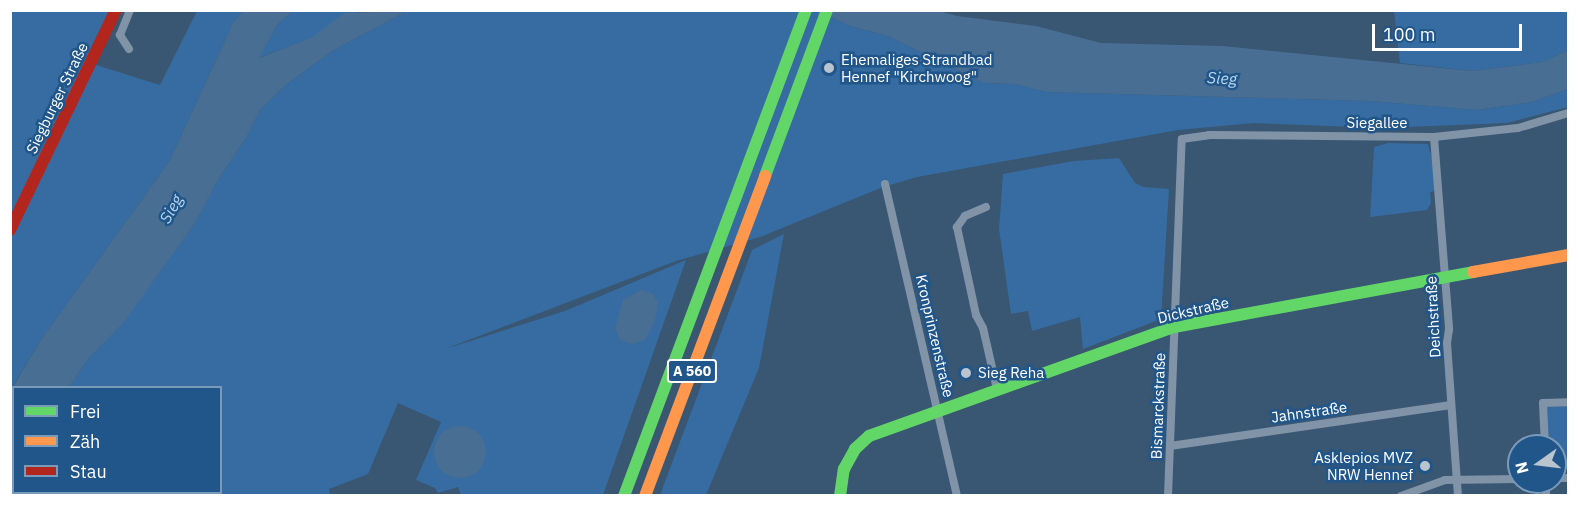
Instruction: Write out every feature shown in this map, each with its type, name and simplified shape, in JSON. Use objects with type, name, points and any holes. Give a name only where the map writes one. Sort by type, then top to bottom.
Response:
[{"type":"main road","name":"Siegburger Straße","points":[[10,230],[116,10]]},
{"type":"main road","name":"A 560","points":[[624,495],[806,10]]},
{"type":"main road","name":"A 560","points":[[645,495],[827,10]]},
{"type":"main road","name":"Dickstraße","points":[[840,495],[843,469],[855,448],[869,436],[1174,327],[1569,255]]},
{"type":"street","points":[[129,49],[120,35],[130,10]]},
{"type":"street","name":"Siegallee","points":[[1182,139],[1209,135],[1434,136],[1518,128],[1569,113]]},
{"type":"street","name":"Deichstraße","points":[[1434,136],[1449,329],[1451,405],[1458,495]]},
{"type":"street","name":"Bismarckstraße","points":[[1168,495],[1182,139]]},
{"type":"street","name":"Kronprinzenstraße","points":[[885,184],[957,495]]},
{"type":"street","points":[[986,207],[964,216],[957,228],[976,315],[983,328],[997,389]]},
{"type":"street","points":[[1544,434],[1543,403],[1569,402]]},
{"type":"street","name":"Jahnstraße","points":[[1170,446],[1451,405]]},
{"type":"street","points":[[1401,495],[1445,480],[1507,479]]},
{"type":"shaded area","points":[[11,11],[118,11],[93,64],[160,85],[197,11],[243,11],[233,23],[169,162],[40,341],[11,389]]},
{"type":"shaded area","points":[[293,11],[363,11],[350,14],[312,38],[258,58],[277,25]]},
{"type":"shaded area","points":[[407,11],[818,11],[850,26],[888,36],[984,83],[1015,84],[1046,92],[1370,101],[1477,110],[1532,102],[1568,89],[1568,107],[1507,123],[1381,128],[1254,123],[1178,130],[917,177],[883,187],[760,237],[676,261],[445,349],[565,311],[686,260],[603,495],[461,495],[458,487],[438,493],[435,488],[416,480],[441,422],[398,403],[368,474],[329,489],[330,495],[11,496],[12,488],[12,494],[222,494],[222,386],[70,386],[88,359],[124,321],[195,223],[260,110],[287,84],[332,51]]},
{"type":"shaded area","points":[[1394,11],[1568,11],[1568,50],[1543,62],[1472,71],[1400,63]]},
{"type":"shaded area","points":[[1388,143],[1428,144],[1435,191],[1430,192],[1431,203],[1427,210],[1370,217],[1374,147]]},
{"type":"shaded area","points":[[1119,158],[1135,183],[1144,187],[1169,189],[1161,319],[1083,349],[1080,317],[1032,331],[1028,311],[1011,314],[999,229],[1003,174],[1074,161]]},
{"type":"shaded area","points":[[784,234],[759,368],[706,495],[660,495],[752,250]]},
{"type":"shaded area","points":[[1568,406],[1568,469],[1567,434],[1548,434],[1547,407]]},
{"type":"water","name":"Sieg","points":[[243,11],[293,11],[277,25],[259,58],[311,38],[345,13],[407,11],[332,51],[287,84],[260,110],[195,223],[124,322],[88,359],[70,386],[13,386],[40,341],[169,162],[233,23]]},
{"type":"water","name":"Sieg","points":[[818,11],[939,11],[957,16],[1036,26],[1101,43],[1223,46],[1472,71],[1543,62],[1568,50],[1568,89],[1532,102],[1477,110],[1370,101],[1046,92],[1015,84],[984,83],[888,36],[850,26]]},
{"type":"water","points":[[641,290],[652,293],[658,302],[655,320],[645,340],[632,344],[620,340],[615,328],[623,300]]},
{"type":"water","points":[[12,388],[11,485],[11,390]]},
{"type":"water","points":[[455,426],[465,426],[479,433],[486,452],[479,471],[465,478],[455,478],[445,474],[438,467],[434,457],[434,447],[438,437],[445,430]]},
{"type":"traffic: fast","points":[[624,496],[806,10]]},
{"type":"traffic: fast","points":[[765,176],[827,10]]},
{"type":"traffic: fast","points":[[840,496],[844,469],[855,449],[869,436],[1174,327],[1473,272]]},
{"type":"traffic: slow","points":[[645,496],[765,176]]},
{"type":"traffic: slow","points":[[1473,272],[1568,255]]},
{"type":"traffic: jam","points":[[10,230],[116,10]]},
{"type":"place","name":"Ehemaliges Strandbad Hennef \"Kirchwoog\"","points":[[829,68]]},
{"type":"place","name":"Sieg Reha","points":[[966,373]]},
{"type":"place","name":"Asklepios MVZ NRW Hennef","points":[[1425,466]]}]
